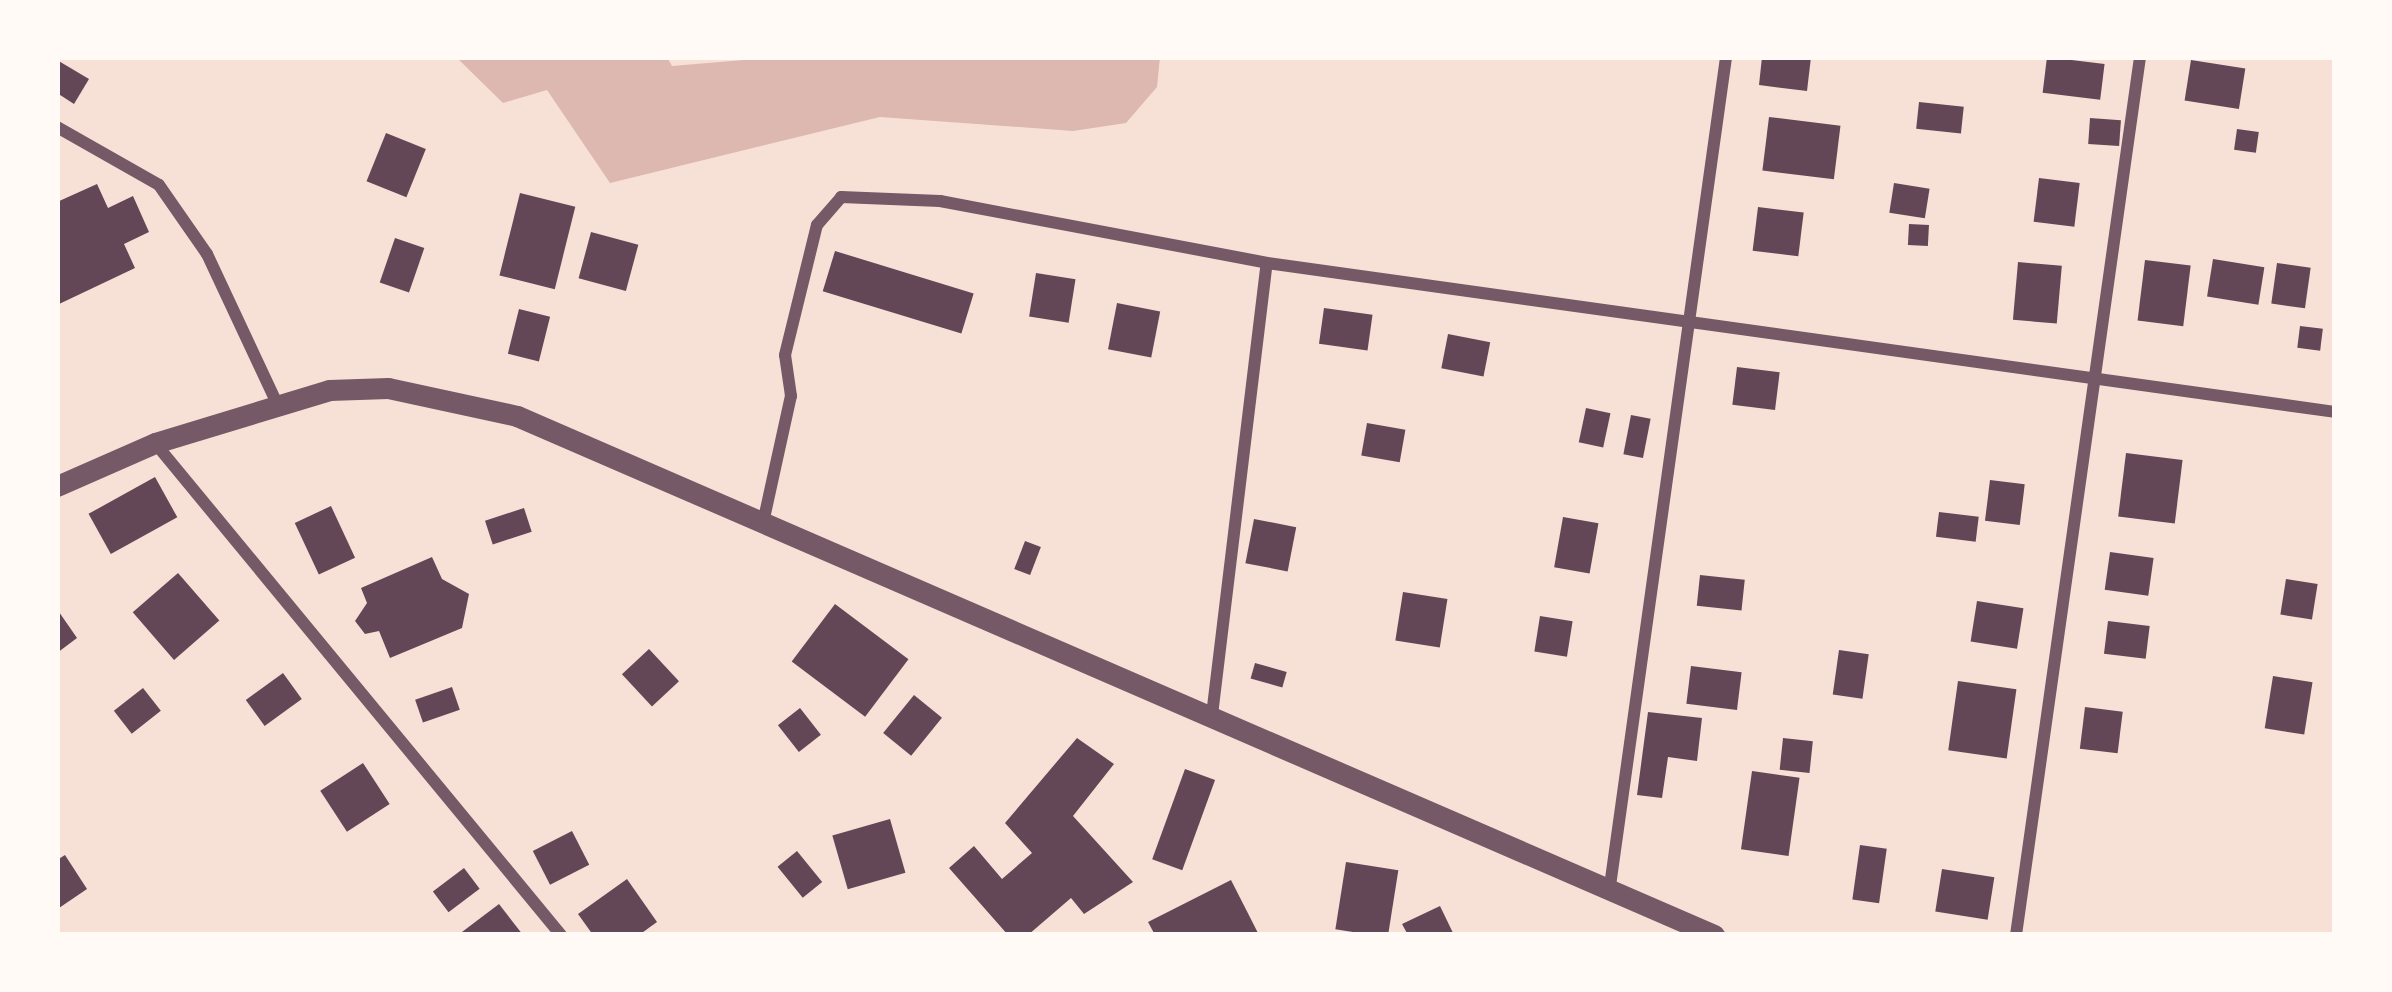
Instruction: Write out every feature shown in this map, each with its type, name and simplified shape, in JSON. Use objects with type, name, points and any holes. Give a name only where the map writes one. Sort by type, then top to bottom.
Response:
[{"type":"street","points":[[1610,886],[1726,57]]},
{"type":"street","points":[[2016,935],[2140,57]]},
{"type":"street","points":[[57,128],[159,185],[207,254],[276,400]]},
{"type":"street","points":[[764,523],[791,396],[790,334],[817,225],[842,196],[940,201],[1267,262],[2335,412]]},
{"type":"street","points":[[1212,715],[1267,262]]},
{"type":"street","points":[[57,486],[155,443],[276,400],[388,388],[517,416],[1714,935]]},
{"type":"street","points":[[155,443],[561,935]]},
{"type":"shaded area","points":[[456,57],[667,57],[672,66],[780,57],[1160,57],[1157,87],[1126,123],[1073,131],[880,117],[610,183],[547,90],[503,103]]},
{"type":"building","points":[[1762,57],[1811,57],[1807,91],[1759,85]]},
{"type":"building","points":[[2047,57],[2105,64],[2100,100],[2043,93]]},
{"type":"building","points":[[57,60],[89,79],[74,104],[57,93]]},
{"type":"building","points":[[2191,60],[2245,69],[2239,109],[2185,100]]},
{"type":"building","points":[[1919,102],[1964,107],[1961,134],[1916,129]]},
{"type":"building","points":[[1769,117],[1840,126],[1834,179],[1762,171]]},
{"type":"building","points":[[2090,118],[2121,120],[2119,146],[2088,144]]},
{"type":"building","points":[[2237,129],[2259,132],[2256,153],[2234,150]]},
{"type":"building","points":[[386,133],[426,149],[406,197],[367,181]]},
{"type":"building","points":[[2039,178],[2080,183],[2074,227],[2034,222]]},
{"type":"building","points":[[1894,183],[1930,189],[1925,218],[1889,213]]},
{"type":"building","points":[[97,184],[108,208],[133,196],[149,232],[124,244],[135,268],[57,305],[57,202]]},
{"type":"building","points":[[520,193],[575,207],[555,289],[499,275]]},
{"type":"building","points":[[1758,207],[1804,213],[1798,256],[1753,251]]},
{"type":"building","points":[[1909,224],[1929,225],[1928,246],[1908,245]]},
{"type":"building","points":[[591,232],[638,245],[626,291],[579,278]]},
{"type":"building","points":[[395,238],[424,248],[409,293],[380,282]]},
{"type":"building","points":[[835,251],[974,293],[961,334],[823,291]]},
{"type":"building","points":[[2213,259],[2264,267],[2258,305],[2207,297]]},
{"type":"building","points":[[2145,260],[2191,266],[2183,326],[2138,321]]},
{"type":"building","points":[[2018,262],[2062,266],[2057,324],[2013,320]]},
{"type":"building","points":[[2277,263],[2311,268],[2305,308],[2271,304]]},
{"type":"building","points":[[1036,273],[1076,279],[1069,323],[1029,316]]},
{"type":"building","points":[[1117,303],[1160,311],[1151,358],[1108,349]]},
{"type":"building","points":[[1324,308],[1373,315],[1368,350],[1319,344]]},
{"type":"building","points":[[519,309],[550,317],[539,361],[508,354]]},
{"type":"building","points":[[2300,326],[2323,329],[2320,351],[2297,348]]},
{"type":"building","points":[[1448,334],[1490,342],[1484,377],[1441,368]]},
{"type":"building","points":[[1737,367],[1780,372],[1775,410],[1732,405]]},
{"type":"building","points":[[1586,408],[1610,413],[1603,447],[1579,442]]},
{"type":"building","points":[[1631,415],[1651,419],[1643,458],[1623,454]]},
{"type":"building","points":[[1367,423],[1405,430],[1400,462],[1361,455]]},
{"type":"building","points":[[2126,453],[2183,460],[2175,523],[2118,517]]},
{"type":"building","points":[[155,477],[177,517],[111,554],[89,514]]},
{"type":"building","points":[[1990,480],[2025,484],[2020,525],[1985,521]]},
{"type":"building","points":[[331,506],[355,558],[319,575],[295,523]]},
{"type":"building","points":[[524,508],[532,532],[493,544],[485,521]]},
{"type":"building","points":[[1939,512],[1979,517],[1976,542],[1936,537]]},
{"type":"building","points":[[1563,517],[1598,523],[1590,573],[1554,567]]},
{"type":"building","points":[[1254,519],[1296,527],[1288,571],[1245,563]]},
{"type":"building","points":[[1025,541],[1041,547],[1030,575],[1014,569]]},
{"type":"building","points":[[2110,552],[2154,558],[2148,596],[2105,590]]},
{"type":"building","points":[[432,557],[442,579],[469,594],[462,628],[390,658],[379,631],[365,634],[355,621],[367,603],[361,588]]},
{"type":"building","points":[[178,573],[219,621],[174,660],[133,612]]},
{"type":"building","points":[[1700,575],[1745,580],[1742,611],[1697,606]]},
{"type":"building","points":[[2286,579],[2318,584],[2312,620],[2280,615]]},
{"type":"building","points":[[1403,592],[1447,599],[1440,647],[1395,640]]},
{"type":"building","points":[[1977,601],[2023,608],[2017,649],[1971,641]]},
{"type":"building","points":[[835,604],[908,659],[865,717],[792,662]]},
{"type":"building","points":[[57,609],[77,638],[57,653]]},
{"type":"building","points":[[1540,616],[1573,621],[1567,657],[1534,652]]},
{"type":"building","points":[[2108,621],[2150,626],[2146,659],[2104,654]]},
{"type":"building","points":[[649,649],[679,681],[652,706],[622,674]]},
{"type":"building","points":[[1839,650],[1869,654],[1862,699],[1833,695]]},
{"type":"building","points":[[1255,663],[1287,672],[1282,687],[1251,678]]},
{"type":"building","points":[[1691,666],[1742,672],[1737,710],[1686,704]]},
{"type":"building","points":[[283,673],[302,699],[265,726],[246,700]]},
{"type":"building","points":[[2273,676],[2313,682],[2304,735],[2265,728]]},
{"type":"building","points":[[1958,681],[2016,689],[2007,759],[1948,750]]},
{"type":"building","points":[[452,687],[460,710],[423,722],[415,700]]},
{"type":"building","points":[[143,688],[161,711],[132,734],[114,711]]},
{"type":"building","points":[[914,695],[942,718],[911,756],[883,733]]},
{"type":"building","points":[[2085,707],[2123,712],[2118,753],[2080,749]]},
{"type":"building","points":[[800,708],[821,735],[799,752],[778,725]]},
{"type":"building","points":[[1648,712],[1702,718],[1697,761],[1668,757],[1662,798],[1637,795]]},
{"type":"building","points":[[1077,738],[1114,764],[1073,816],[1133,882],[1084,914],[1071,898],[1028,935],[1008,935],[949,868],[974,846],[1002,879],[1032,853],[1005,823]]},
{"type":"building","points":[[1783,738],[1813,741],[1809,773],[1780,770]]},
{"type":"building","points":[[363,763],[390,804],[347,832],[320,791]]},
{"type":"building","points":[[1185,769],[1215,780],[1182,870],[1152,859]]},
{"type":"building","points":[[1752,771],[1800,778],[1789,856],[1741,849]]},
{"type":"building","points":[[890,819],[905,873],[848,889],[832,836]]},
{"type":"building","points":[[572,831],[589,865],[550,885],[533,851]]},
{"type":"building","points":[[1860,845],[1887,849],[1879,903],[1852,899]]},
{"type":"building","points":[[797,851],[822,882],[803,898],[778,867]]},
{"type":"building","points":[[65,855],[87,889],[59,908],[57,860]]},
{"type":"building","points":[[1346,862],[1398,870],[1388,935],[1335,929]]},
{"type":"building","points":[[464,868],[480,889],[449,912],[433,891]]},
{"type":"building","points":[[1942,869],[1994,877],[1988,920],[1935,911]]},
{"type":"building","points":[[627,879],[657,922],[639,935],[593,935],[578,914]]},
{"type":"building","points":[[1231,880],[1259,935],[1155,935],[1148,922]]},
{"type":"building","points":[[499,904],[523,935],[458,935]]},
{"type":"building","points":[[1440,906],[1454,935],[1408,935],[1402,924]]}]
